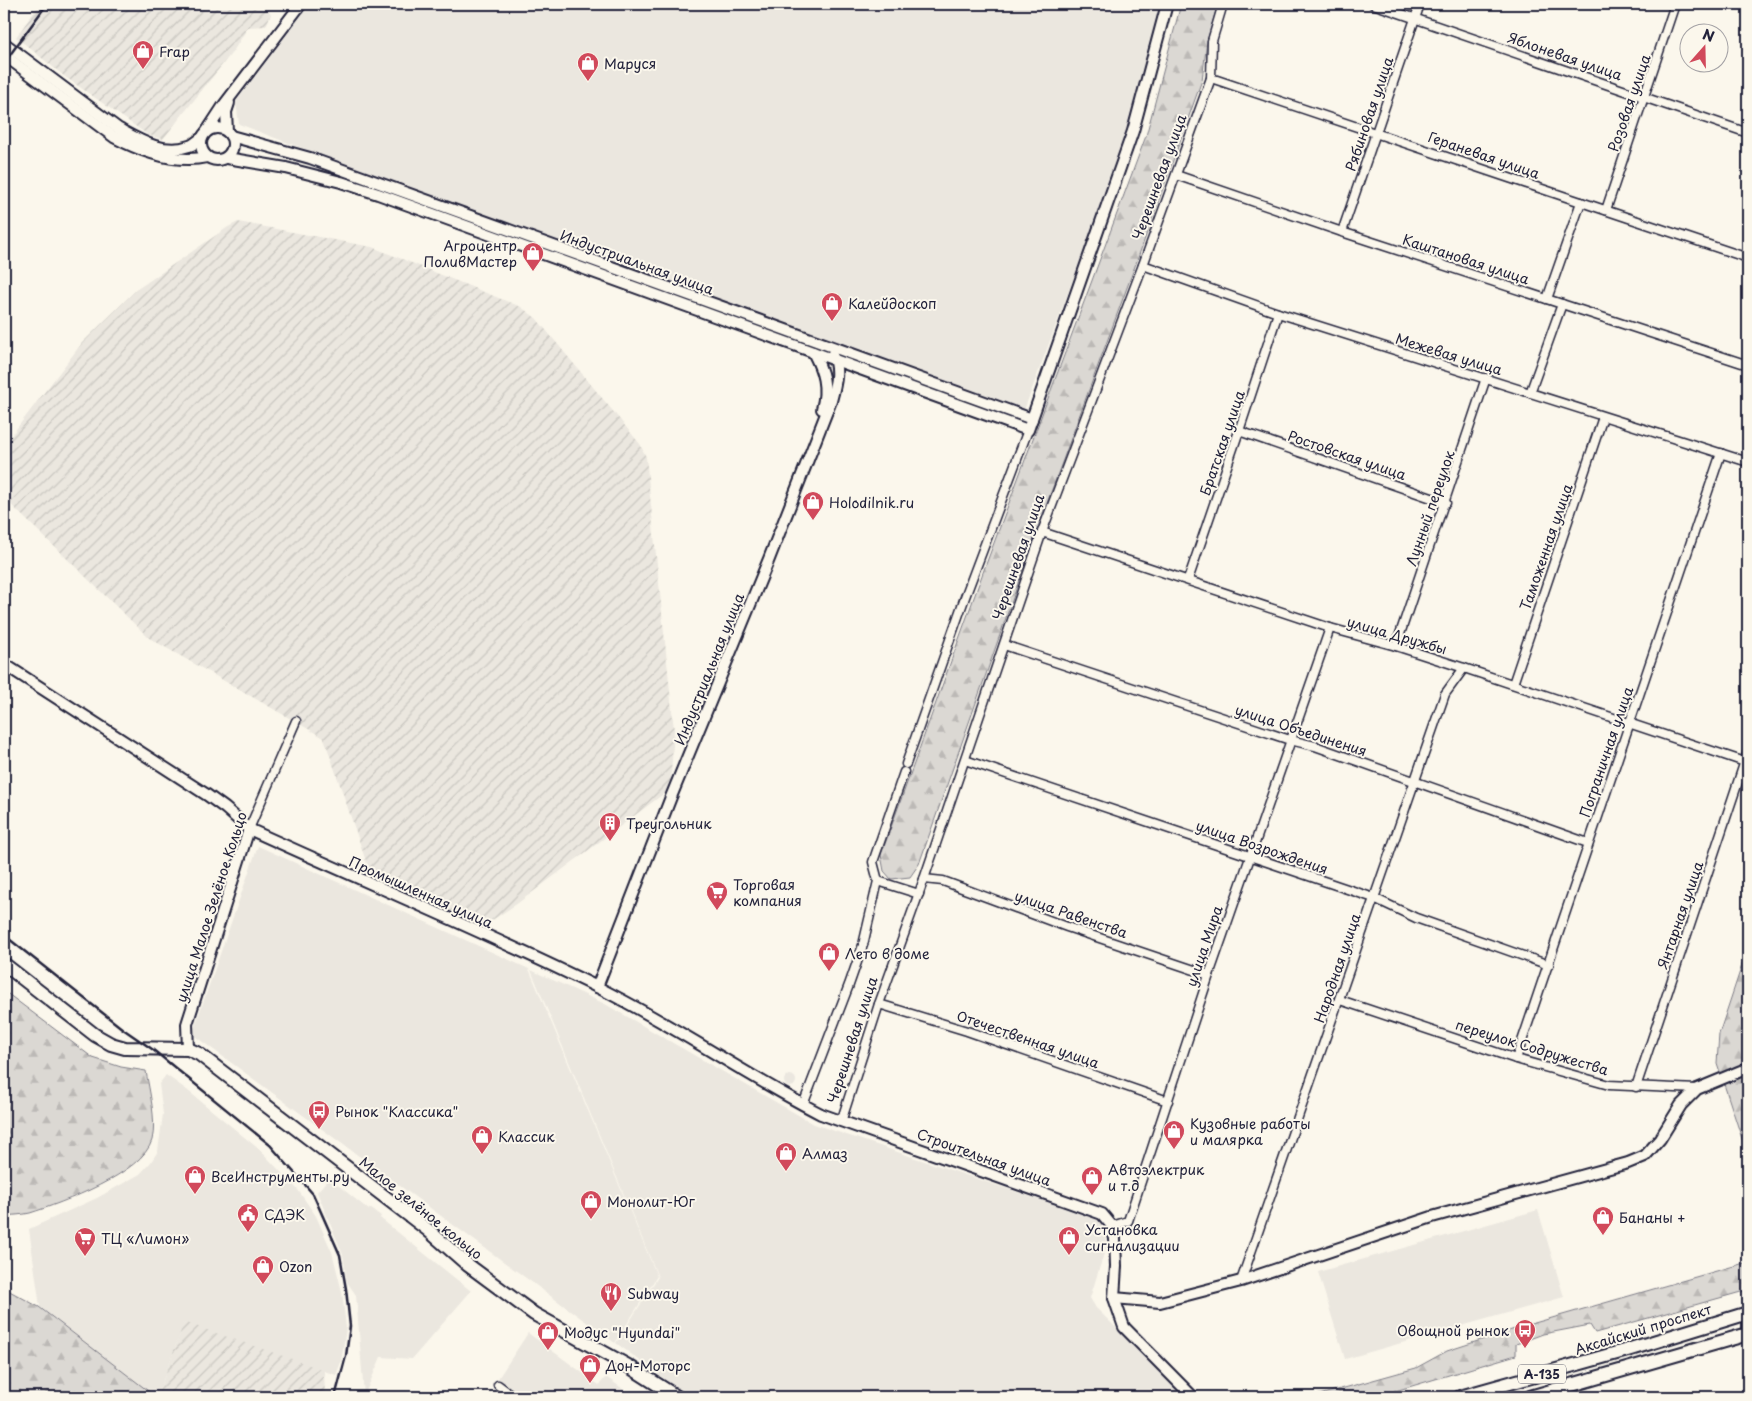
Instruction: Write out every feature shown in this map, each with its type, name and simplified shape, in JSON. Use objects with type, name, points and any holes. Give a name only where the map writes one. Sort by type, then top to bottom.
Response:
[{"type":"main road","name":"Малое зелёное кольцо","points":[[4,964],[95,1035],[111,1044],[125,1048],[188,1049],[199,1054],[414,1219],[468,1265],[534,1314],[630,1368],[676,1397]]},
{"type":"main road","name":"Аксайский проспект","points":[[1460,1397],[1624,1351],[1748,1313]]},
{"type":"main road","name":"А-135","points":[[1530,1397],[1748,1334]]},
{"type":"street","points":[[235,92],[226,112],[233,148],[227,158],[214,160],[203,152],[201,145],[205,134],[224,105],[301,4]]},
{"type":"street","points":[[803,1105],[852,977],[862,945],[878,881],[873,862],[968,589],[1032,419],[1133,130],[1166,4]]},
{"type":"street","name":"Черешневая улица","points":[[840,1122],[1042,532],[1143,265],[1211,78],[1212,41],[1223,4]]},
{"type":"street","name":"Яблоневая улица","points":[[1373,4],[1748,132]]},
{"type":"street","name":"Рябиновая улица","points":[[1342,232],[1420,4]]},
{"type":"street","name":"Розовая улица","points":[[1606,210],[1675,4]]},
{"type":"street","points":[[4,43],[45,80],[116,133],[130,146],[164,156],[188,160],[208,157]]},
{"type":"street","points":[[4,55],[45,80]]},
{"type":"street","name":"Гераневая улица","points":[[1211,78],[1748,258]]},
{"type":"street","points":[[116,133],[164,148],[191,146],[205,134],[217,128],[229,134]]},
{"type":"street","name":"Индустриальная улица","points":[[229,134],[310,158],[439,211],[609,272],[813,352],[1028,430]]},
{"type":"street","name":"Индустриальная улица","points":[[227,158],[286,168],[439,211]]},
{"type":"street","name":"Каштановая улица","points":[[1176,175],[1342,232],[1748,364]]},
{"type":"street","points":[[1548,299],[1582,202]]},
{"type":"street","name":"Межевая улица","points":[[1143,265],[1278,313],[1748,462]]},
{"type":"street","name":"Индустриальная улица","points":[[649,287],[825,344],[1032,419]]},
{"type":"street","points":[[1530,392],[1562,304]]},
{"type":"street","name":"Братская улица","points":[[1188,580],[1240,431],[1278,313]]},
{"type":"street","points":[[825,344],[835,360]]},
{"type":"street","points":[[813,352],[825,381],[825,399],[813,448]]},
{"type":"street","name":"Индустриальная улица","points":[[597,987],[671,797],[813,448],[836,382],[835,360]]},
{"type":"street","name":"Лунный переулок","points":[[1396,646],[1446,503],[1486,378]]},
{"type":"street","name":"Таможенная улица","points":[[1513,684],[1603,417]]},
{"type":"street","name":"Ростовская улица","points":[[1240,431],[1446,503]]},
{"type":"street","name":"Пограничная улица","points":[[1516,1060],[1721,453]]},
{"type":"street","name":"улица Дружбы","points":[[1042,532],[1330,628],[1396,646],[1513,684],[1745,762]]},
{"type":"street","name":"улица Мира","points":[[1112,1226],[1128,1221],[1209,975],[1330,628]]},
{"type":"street","name":"улица Объединения","points":[[1004,645],[1290,740],[1315,746],[1588,843]]},
{"type":"street","name":"Промышленная улица","points":[[4,664],[207,795],[249,829],[597,987],[659,1019],[803,1105],[840,1122]]},
{"type":"street","name":"Народная улица","points":[[1241,1281],[1445,694],[1464,668]]},
{"type":"street","name":"улица Малое Зелёное Кольцо","points":[[188,1049],[187,1024],[249,829],[296,721]]},
{"type":"street","name":"Янтарная улица","points":[[1636,1087],[1748,752]]},
{"type":"street","name":"улица Возрождения","points":[[965,760],[1374,898],[1416,918],[1549,965]]},
{"type":"street","name":"улица Равенства","points":[[924,879],[943,881],[1058,924],[1209,975]]},
{"type":"street","points":[[878,881],[918,894]]},
{"type":"street","name":"переулок Содружества","points":[[1340,1000],[1516,1060],[1609,1085],[1698,1089],[1748,1068]]},
{"type":"street","name":"Отечественная улица","points":[[880,1004],[968,1031],[1168,1101]]},
{"type":"street","points":[[1114,1298],[1160,1302],[1241,1281],[1432,1217],[1628,1163],[1645,1156],[1655,1145],[1681,1105],[1698,1089]]},
{"type":"street","name":"Строительная улица","points":[[840,1122],[1084,1207],[1102,1214],[1112,1226]]},
{"type":"street","points":[[1112,1226],[1116,1266],[1114,1298],[1124,1327],[1193,1397]]},
{"type":"street","points":[[498,1385],[514,1397]]},
{"type":"shaded area","points":[[40,4],[269,4],[267,7],[271,14],[266,26],[248,27],[234,50],[163,139],[148,135],[64,76],[16,37]]},
{"type":"shaded area","points":[[310,4],[1163,4],[1122,149],[1023,413],[767,317],[361,171],[239,124],[236,102]]},
{"type":"shaded area","points":[[238,222],[372,247],[521,307],[536,318],[640,444],[646,457],[674,730],[670,789],[518,903],[482,927],[371,876],[324,738],[149,638],[4,498],[4,445],[82,343],[136,290]]},
{"type":"shaded area","name":"Классик","points":[[258,846],[529,969],[657,1276],[615,1343],[192,1034]]},
{"type":"shaded area","name":"Алмаз","points":[[531,970],[605,1004],[814,1124],[1100,1220],[1107,1244],[1090,1298],[1096,1308],[1178,1389],[1183,1397],[689,1397],[616,1343],[658,1277]]},
{"type":"shaded area","points":[[166,1075],[260,1150],[298,1190],[316,1216],[332,1252],[342,1292],[346,1328],[341,1362],[336,1375],[184,1323],[157,1397],[128,1379],[40,1307],[29,1229],[97,1198],[140,1174],[151,1162],[158,1151],[163,1114],[159,1084]]},
{"type":"shaded area","points":[[788,1075],[792,1075],[796,1081],[792,1087],[788,1087],[784,1083],[784,1079]]},
{"type":"shaded area","points":[[329,1178],[369,1210],[370,1208],[381,1216],[380,1218],[471,1291],[412,1359],[381,1357],[364,1396],[356,1295],[347,1282],[343,1255],[317,1192]]},
{"type":"shaded area","points":[[1538,1210],[1564,1297],[1345,1359],[1318,1272]]},
{"type":"shaded area","points":[[184,1322],[324,1370],[325,1397],[157,1397]]},
{"type":"shaded area","points":[[528,1333],[599,1385],[606,1377],[630,1394],[627,1397],[513,1397],[495,1383]]},
{"type":"green space","points":[[1181,4],[1218,4],[1207,41],[1202,80],[1037,530],[919,864],[910,877],[891,879],[884,871],[881,855],[985,567],[1146,136]]},
{"type":"green space","points":[[1748,947],[1748,1157],[1717,1063],[1719,1034]]},
{"type":"green space","points":[[4,991],[93,1058],[121,1067],[146,1071],[154,1124],[152,1140],[145,1152],[134,1164],[118,1175],[80,1194],[44,1208],[27,1214],[4,1216]]},
{"type":"green space","points":[[1748,1262],[1748,1290],[1595,1333],[1590,1325],[1543,1334],[1516,1344],[1516,1355],[1375,1397],[1312,1397],[1416,1368],[1447,1351],[1524,1326]]},
{"type":"green space","points":[[4,1288],[39,1307],[156,1397],[4,1397]]},
{"type":"railway","points":[[4,63],[47,4]]},
{"type":"railway","points":[[4,935],[123,1029],[152,1049],[270,1145],[313,1194],[340,1255],[346,1289],[350,1326],[346,1356],[335,1397]]},
{"type":"place","name":"Frap","points":[[143,70]]},
{"type":"place","name":"Маруся","points":[[588,82]]},
{"type":"place","name":"Агроцентр ПоливМастер","points":[[533,272]]},
{"type":"place","name":"Калейдоскоп","points":[[832,322]]},
{"type":"place","name":"Holodilnik.ru","points":[[813,521]]},
{"type":"place","name":"Треугольник","points":[[610,842]]},
{"type":"place","name":"Торговая компания","points":[[717,911]]},
{"type":"place","name":"Лето в доме","points":[[829,972]]},
{"type":"place","name":"Рынок \"Классика\"","points":[[319,1130]]},
{"type":"place","name":"Кузовные работы и малярка","points":[[1174,1150]]},
{"type":"place","name":"Классик","points":[[482,1155]]},
{"type":"place","name":"Алмаз","points":[[786,1172]]},
{"type":"place","name":"ВсеИнструменты.ру","points":[[195,1195]]},
{"type":"place","name":"Автоэлектрик и т.д","points":[[1092,1196]]},
{"type":"place","name":"Монолит-Юг","points":[[591,1220]]},
{"type":"place","name":"СДЭК","points":[[248,1233]]},
{"type":"place","name":"Бананы +","points":[[1603,1236]]},
{"type":"place","name":"Установка сигнализации","points":[[1069,1256]]},
{"type":"place","name":"ТЦ «Лимон»","points":[[85,1257]]},
{"type":"place","name":"Ozon","points":[[263,1285]]},
{"type":"place","name":"Subway","points":[[611,1312]]},
{"type":"place","name":"Овощной рынок","points":[[1525,1349]]},
{"type":"place","name":"Модус \"Hyundai\"","points":[[548,1351]]},
{"type":"place","name":"Дон-Моторс","points":[[590,1384]]}]
